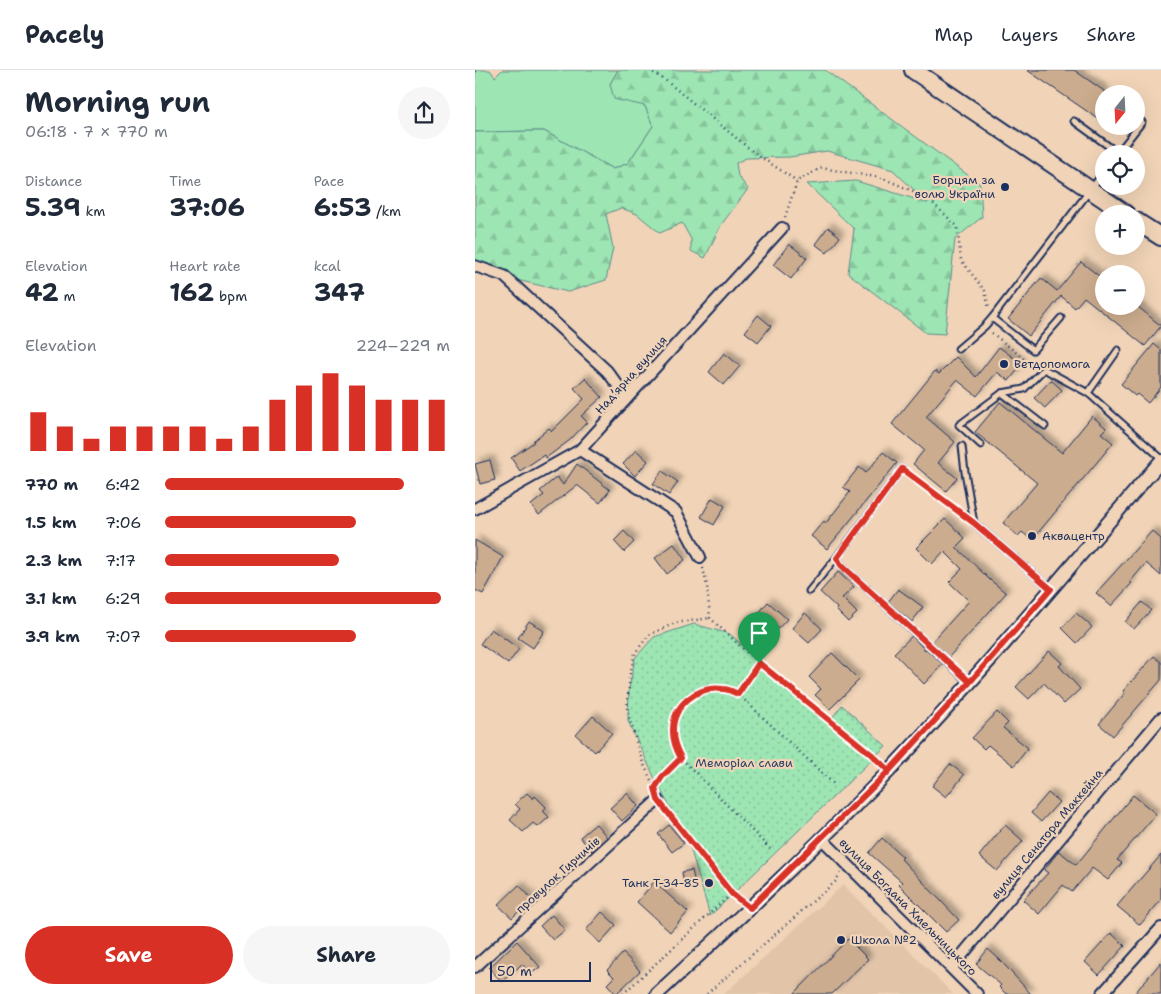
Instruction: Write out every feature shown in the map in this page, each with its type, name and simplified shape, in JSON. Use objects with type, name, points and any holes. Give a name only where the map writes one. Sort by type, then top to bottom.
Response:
[{"type":"main road","points":[[913,70],[1112,205]]},
{"type":"main road","points":[[1145,227],[1161,237]]},
{"type":"street","name":"Надʼярна вулиця","points":[[475,509],[580,450],[782,228]]},
{"type":"street","points":[[475,266],[504,276],[607,371],[627,397]]},
{"type":"street","points":[[580,450],[676,512],[701,557]]},
{"type":"street","points":[[657,994],[750,908],[889,771],[970,682],[1161,459]]},
{"type":"street","name":"вулиця Сенатора Маккейна","points":[[952,967],[1161,718]]},
{"type":"street","name":"провулок Гирчичів","points":[[475,968],[658,800]]},
{"type":"street","name":"вулиця Богдана Хмельницького","points":[[821,838],[977,994]]},
{"type":"street","points":[[1102,994],[1161,928]]},
{"type":"lane","points":[[1074,121],[1107,145]]},
{"type":"lane","points":[[1124,145],[1132,135]]},
{"type":"lane","points":[[958,349],[992,318],[1095,184]]},
{"type":"lane","points":[[992,318],[1033,350],[1061,318]]},
{"type":"lane","points":[[1088,394],[1118,350]]},
{"type":"lane","points":[[981,446],[959,425],[1001,393],[1024,390],[1044,369],[1088,394],[1161,459]]},
{"type":"lane","points":[[1001,393],[1045,426]]},
{"type":"lane","points":[[962,446],[974,523],[1051,589]]},
{"type":"lane","points":[[809,591],[837,558],[902,469]]},
{"type":"lane","points":[[837,558],[841,565],[970,682]]},
{"type":"path","points":[[649,70],[665,80],[757,154],[797,181]]},
{"type":"path","points":[[782,228],[797,181],[821,168],[882,178],[925,196],[957,226],[961,260],[985,291],[992,318]]},
{"type":"path","points":[[985,326],[998,339],[1041,372]]},
{"type":"path","points":[[902,469],[974,523]]},
{"type":"path","points":[[701,557],[707,586],[710,618],[759,663],[871,754],[889,771]]},
{"type":"path","points":[[710,618],[675,623],[649,635],[635,653],[630,673],[627,710],[641,758],[655,788],[658,800],[732,894],[750,908]]},
{"type":"path","points":[[738,694],[759,663]]},
{"type":"path","points":[[770,849],[681,758],[674,745],[672,730],[676,715],[684,703],[695,693],[709,688],[724,689],[738,694],[836,786]]},
{"type":"path","points":[[655,788],[662,777],[681,758]]},
{"type":"path","points":[[707,994],[836,881],[846,863]]},
{"type":"path","points":[[623,994],[732,894]]},
{"type":"shaded area","name":"Школа №2","points":[[843,885],[953,994],[724,994]]},
{"type":"green space","points":[[475,70],[490,70],[495,77],[502,70],[618,70],[610,84],[645,106],[653,126],[628,163],[613,169],[544,131],[475,132]]},
{"type":"green space","points":[[618,70],[825,70],[980,184],[982,217],[955,239],[945,334],[926,333],[848,273],[854,229],[807,184],[856,181],[928,203],[893,170],[827,151],[790,157],[746,158],[736,163],[738,176],[748,189],[721,225],[705,258],[691,251],[691,239],[682,223],[660,233],[637,214],[621,208],[606,214],[613,248],[606,280],[568,292],[495,275],[475,273],[475,132],[544,131],[613,169],[628,163],[653,126],[645,106],[614,99],[610,84]]},
{"type":"green space","name":"Меморіал слави","points":[[694,624],[730,634],[828,723],[842,705],[886,746],[710,916],[688,840],[658,785],[628,721],[629,689],[635,658],[654,637]]},
{"type":"building","points":[[1027,70],[1074,70],[1095,85],[1095,117]]},
{"type":"building","points":[[828,227],[840,237],[827,253],[815,244]]},
{"type":"building","points":[[789,244],[807,258],[791,279],[773,265]]},
{"type":"building","points":[[1081,262],[1095,273],[1095,306],[1084,297],[1075,308],[1061,296],[1029,336],[1008,319],[1041,278],[1057,291]]},
{"type":"building","points":[[1145,313],[1161,326],[1145,346],[1106,315],[1145,315]]},
{"type":"building","points":[[758,315],[771,326],[758,342],[745,332]]},
{"type":"building","points":[[1154,344],[1161,350],[1161,387],[1148,403],[1137,394],[1135,396],[1121,384]]},
{"type":"building","points":[[999,347],[1022,364],[1009,381],[997,372],[977,396],[957,380],[926,417],[955,442],[938,463],[957,478],[946,491],[913,464],[924,450],[892,424],[935,371],[939,374],[956,357],[976,377]]},
{"type":"building","points":[[724,353],[740,366],[724,385],[709,372]]},
{"type":"building","points":[[585,378],[602,397],[581,416],[587,422],[570,440],[546,458],[544,455],[520,471],[511,458],[534,442],[549,428],[552,431],[584,399],[574,388]]},
{"type":"building","points":[[1051,380],[1062,390],[1045,408],[1034,398]]},
{"type":"building","points":[[1000,402],[1062,453],[1092,416],[1106,428],[1101,433],[1113,443],[1032,540],[1022,532],[1018,536],[1003,523],[1037,483],[975,432]]},
{"type":"building","points":[[636,450],[648,461],[635,476],[623,464]]},
{"type":"building","points":[[883,452],[897,463],[827,549],[811,536],[824,521],[826,523],[850,492],[843,487],[859,467],[866,473]]},
{"type":"building","points":[[490,460],[495,480],[480,484],[475,464]]},
{"type":"building","points":[[577,464],[610,490],[600,503],[577,485],[539,515],[531,505],[544,495],[540,491],[557,477],[563,485]]},
{"type":"building","points":[[662,471],[678,482],[669,495],[653,484]]},
{"type":"building","points":[[712,498],[725,506],[714,525],[701,517]]},
{"type":"building","points":[[945,519],[965,538],[956,547],[1006,593],[949,657],[932,642],[969,601],[949,582],[962,569],[944,551],[932,564],[916,548]]},
{"type":"building","points":[[624,531],[634,542],[624,552],[614,541]]},
{"type":"building","points":[[1152,531],[1161,539],[1161,576],[1146,563],[1130,582],[1132,583],[1111,606],[1096,593]]},
{"type":"building","points":[[475,540],[503,557],[483,594],[475,590]]},
{"type":"building","points":[[674,544],[685,560],[667,574],[655,558]]},
{"type":"building","points":[[838,572],[854,587],[842,598],[857,613],[848,622],[836,610],[837,608],[820,592]]},
{"type":"building","points":[[898,589],[923,607],[912,622],[888,602]]},
{"type":"building","points":[[768,602],[787,619],[775,632],[757,615]]},
{"type":"building","points":[[1142,602],[1151,610],[1134,629],[1125,622]]},
{"type":"building","points":[[805,613],[822,629],[809,643],[792,628]]},
{"type":"building","points":[[1076,613],[1092,627],[1077,643],[1062,628]]},
{"type":"building","points":[[529,621],[544,631],[533,648],[518,638]]},
{"type":"building","points":[[491,629],[519,649],[508,664],[480,644]]},
{"type":"building","points":[[912,636],[925,650],[943,664],[924,684],[894,653]]},
{"type":"building","points":[[1049,651],[1062,663],[1059,666],[1080,689],[1064,704],[1044,683],[1029,699],[1016,687]]},
{"type":"building","points":[[832,653],[859,680],[830,709],[815,695],[821,689],[809,677]]},
{"type":"building","points":[[1154,656],[1161,662],[1161,680],[1113,736],[1099,724],[1125,693],[1123,691]]},
{"type":"building","points":[[997,712],[1008,723],[1003,728],[1028,748],[1014,766],[988,745],[984,749],[972,738]]},
{"type":"building","points":[[593,716],[612,733],[595,752],[576,735]]},
{"type":"building","points":[[950,764],[964,775],[946,797],[932,786]]},
{"type":"building","points":[[527,793],[533,799],[535,796],[546,807],[543,811],[549,817],[538,827],[533,823],[523,832],[510,820],[520,809],[515,804]]},
{"type":"building","points":[[627,793],[638,806],[622,821],[610,808]]},
{"type":"building","points":[[1048,793],[1059,802],[1041,822],[1031,813]]},
{"type":"building","points":[[1133,795],[1156,814],[1117,860],[1122,863],[1108,880],[1092,868],[1072,892],[1063,885],[1039,914],[1023,900],[1048,873],[1044,870],[1059,851],[1076,865]]},
{"type":"building","points":[[596,824],[607,837],[591,851],[580,837]]},
{"type":"building","points":[[669,825],[684,843],[672,852],[658,834]]},
{"type":"building","points":[[1005,825],[1023,841],[997,871],[979,856]]},
{"type":"building","points":[[882,838],[903,857],[901,859],[959,920],[946,932],[899,885],[902,882],[869,853]]},
{"type":"building","points":[[1161,855],[1161,900],[1140,925],[1117,906]]},
{"type":"building","points":[[692,870],[695,884],[684,886],[682,872]]},
{"type":"building","points":[[654,882],[688,912],[670,932],[637,902]]},
{"type":"building","points":[[519,885],[532,899],[512,918],[498,905]]},
{"type":"building","points":[[602,912],[616,925],[600,943],[586,930]]},
{"type":"building","points":[[552,915],[565,930],[553,940],[540,926]]},
{"type":"building","points":[[1111,933],[1125,946],[1099,975],[1085,962]]},
{"type":"building","points":[[848,939],[868,959],[832,994],[794,994]]},
{"type":"building","points":[[517,941],[540,967],[531,974],[522,964],[502,982],[489,968]]},
{"type":"building","points":[[988,949],[1031,994],[1006,994],[999,987],[1001,985],[976,964]]},
{"type":"building","points":[[623,953],[640,971],[616,994],[607,984],[614,977],[607,970]]},
{"type":"building","points":[[1161,962],[1161,994],[1134,994]]},
{"type":"place","name":"Борцям за волю України","points":[[1005,187]]},
{"type":"place","name":"Ветдопомога","points":[[1004,364]]},
{"type":"place","name":"Аквацентр","points":[[1032,536]]},
{"type":"place","name":"Танк Т-34-85","points":[[709,883]]},
{"type":"place","name":"Школа №2","points":[[841,940]]},
{"type":"route","points":[[759,663],[738,694],[724,689],[709,688],[695,693],[684,703],[676,715],[672,730],[674,745],[681,758],[662,777],[655,788],[658,800],[732,894],[750,908],[889,771],[970,682],[1051,589],[974,523],[902,469],[837,558],[841,565],[970,682],[929,726],[889,771],[871,754],[759,663]]}]
